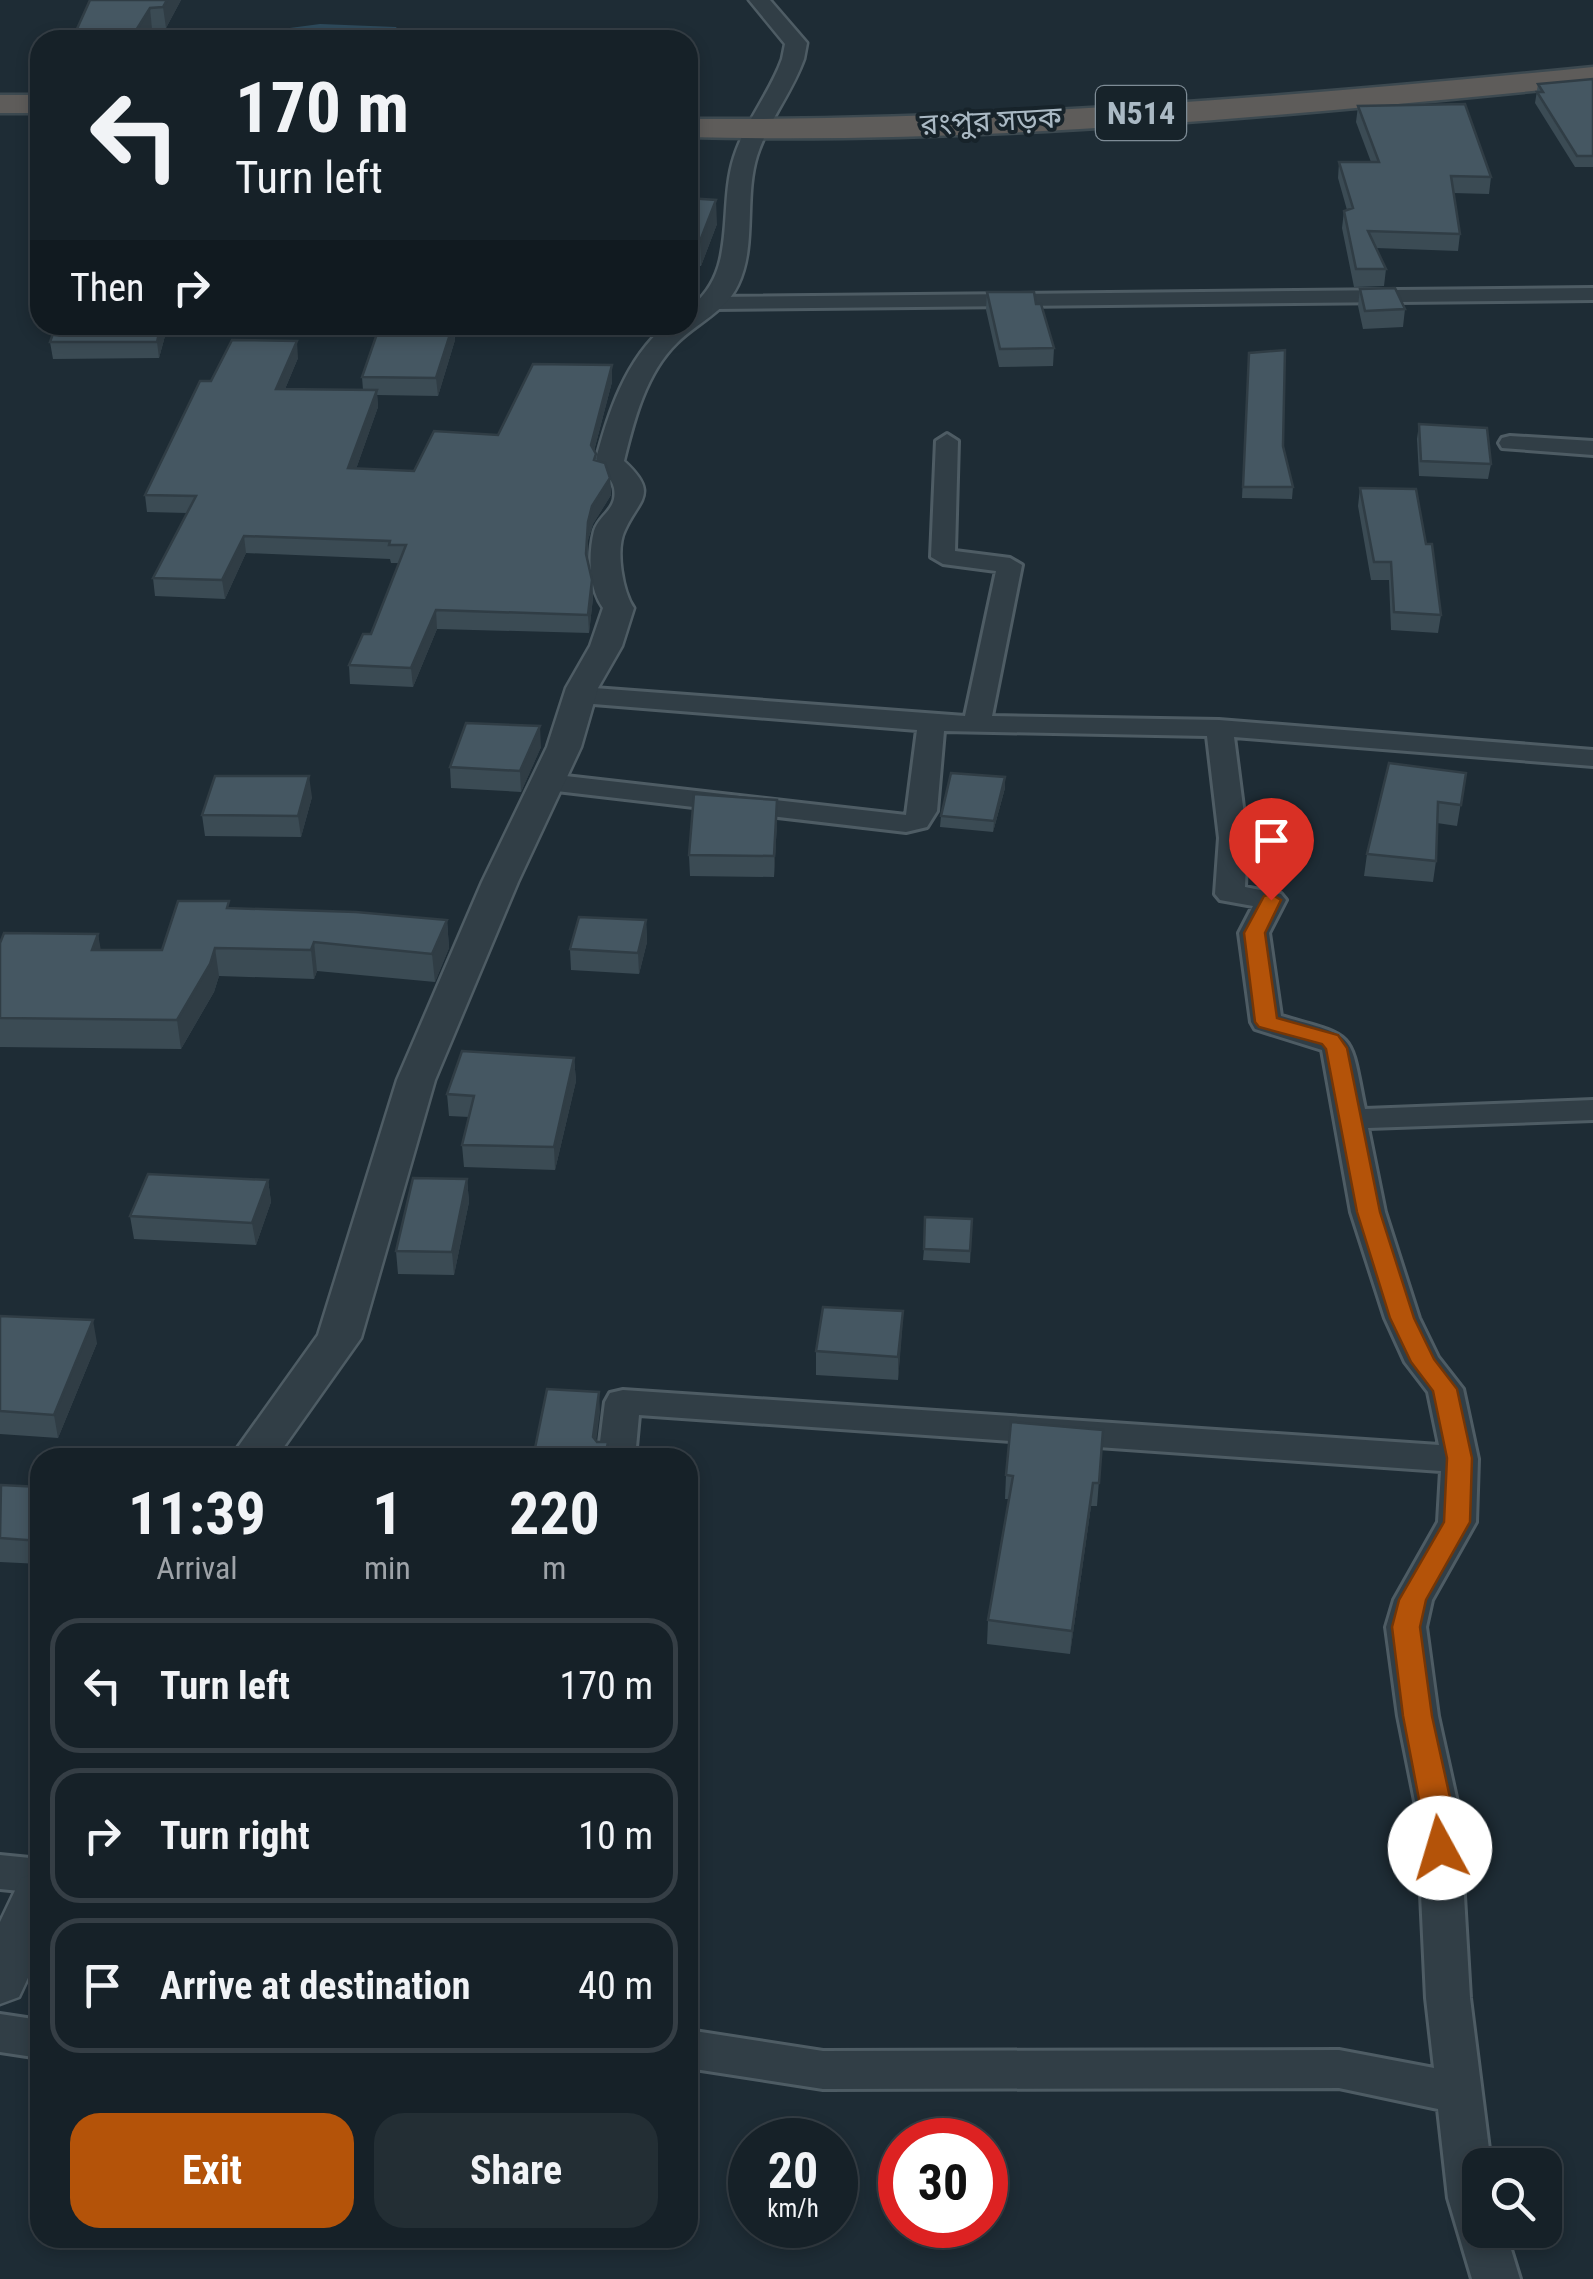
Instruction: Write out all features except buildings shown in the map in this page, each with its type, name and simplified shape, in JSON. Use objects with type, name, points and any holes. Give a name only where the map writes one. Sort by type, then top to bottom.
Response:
[{"type":"highway","name":"রংপুর সড়ক","points":[[698,127],[1352,84],[1593,62]]},
{"type":"highway","name":"রংপুর সড়ক","points":[[698,115],[760,122],[1158,112],[1375,98],[1593,76]]},
{"type":"highway","points":[[0,104],[30,104]]},
{"type":"highway","points":[[0,122],[30,122]]},
{"type":"street","points":[[698,314],[715,302],[726,282],[732,215],[741,180],[760,122],[784,86],[796,43],[759,0]]},
{"type":"street","points":[[715,302],[1593,294]]},
{"type":"street","points":[[259,1448],[339,1338],[406,1105],[451,992],[606,646],[619,608],[607,592],[609,529],[624,517],[631,495],[625,474],[609,463],[641,374],[667,335]]},
{"type":"street","points":[[947,441],[944,557],[1010,566],[977,724]]},
{"type":"street","points":[[1510,443],[1593,448]]},
{"type":"street","points":[[581,695],[931,723],[1219,728],[1593,758]]},
{"type":"street","points":[[548,782],[906,824],[917,821],[923,811],[931,723]]},
{"type":"street","points":[[1219,728],[1232,838],[1230,894],[1271,900],[1254,933],[1266,1022],[1330,1040],[1336,1048],[1368,1212],[1402,1318],[1423,1362],[1445,1389],[1460,1458],[1457,1522],[1413,1600],[1406,1627],[1418,1716],[1438,1811],[1448,1998],[1466,2148]]},
{"type":"street","points":[[1352,1119],[1593,1110]]},
{"type":"street","points":[[617,1448],[622,1402],[1460,1458]]},
{"type":"street","points":[[0,1872],[30,1875]]},
{"type":"street","points":[[0,1981],[30,1915]]},
{"type":"street","points":[[0,2033],[30,2038]]},
{"type":"street","points":[[698,2051],[822,2070],[1338,2069],[1459,2093]]},
{"type":"street","points":[[1487,2248],[1496,2279]]},
{"type":"water","points":[[320,24],[398,30],[275,30]]},
{"type":"route","points":[[1271,900],[1254,933],[1266,1022],[1321,1036],[1336,1048],[1368,1212],[1402,1318],[1423,1362],[1445,1389],[1460,1458],[1457,1522],[1413,1600],[1406,1627],[1418,1716],[1438,1811],[1440,1848]]}]
